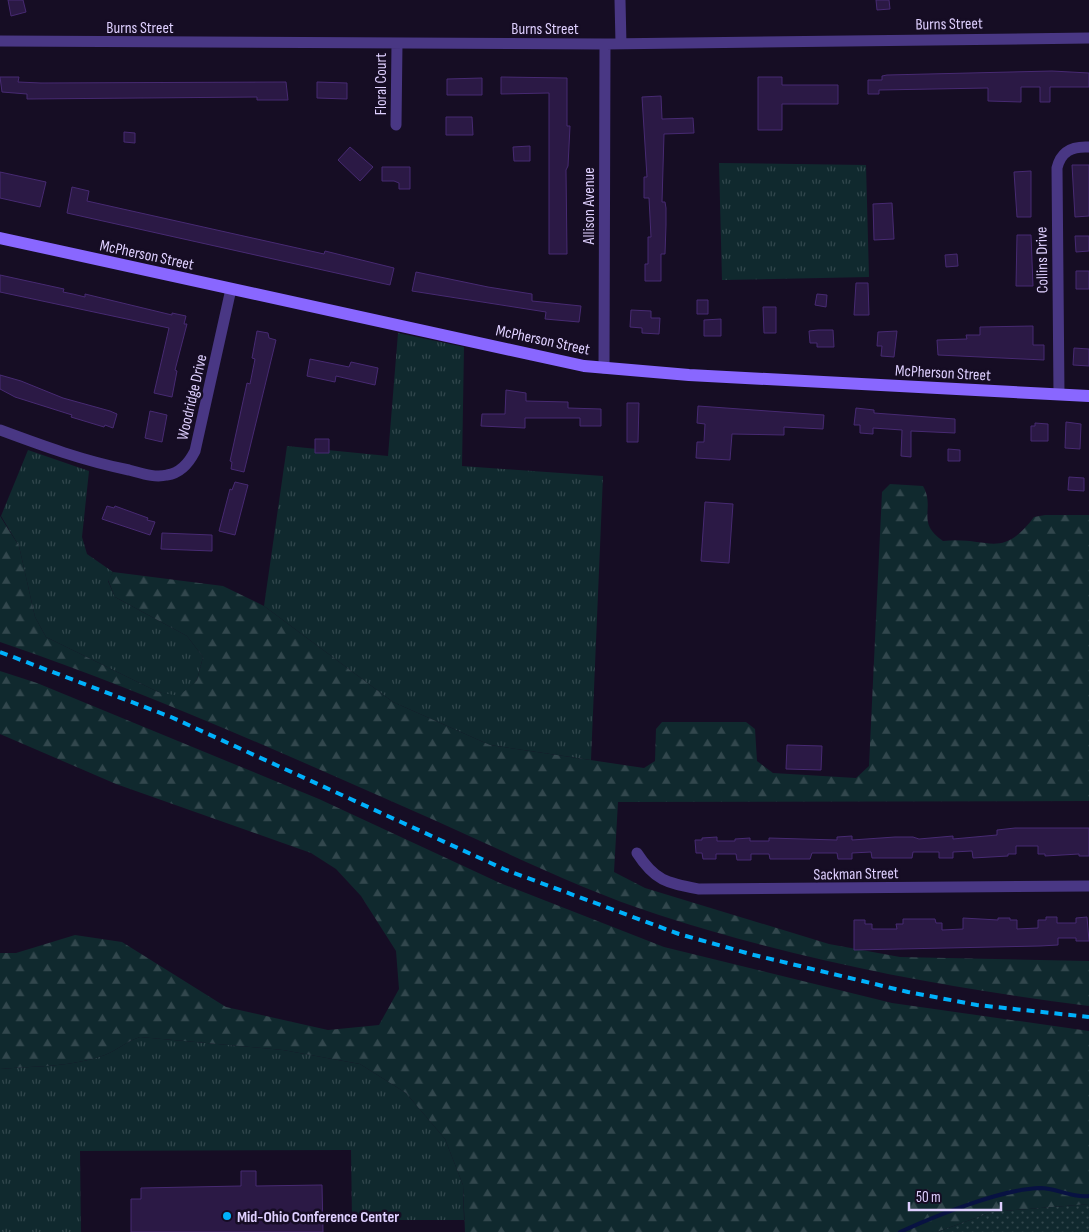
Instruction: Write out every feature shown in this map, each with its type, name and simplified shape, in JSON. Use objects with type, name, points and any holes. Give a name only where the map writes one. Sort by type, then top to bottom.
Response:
[{"type":"street","points":[[620,0],[621,44]]},
{"type":"street","name":"Burns Street","points":[[0,41],[621,44],[1089,38]]},
{"type":"street","name":"Floral Court","points":[[396,124],[397,44]]},
{"type":"street","name":"Allison Avenue","points":[[604,44],[604,368]]},
{"type":"street","name":"Collins Drive","points":[[1059,394],[1057,168],[1059,159],[1067,151],[1089,146]]},
{"type":"street","name":"McPherson Street","points":[[0,238],[565,362],[604,368],[689,375],[1089,396]]},
{"type":"street","name":"Woodridge Drive","points":[[0,430],[63,453],[116,468],[153,476],[167,475],[181,470],[195,452],[231,289]]},
{"type":"street","name":"Sackman Street","points":[[637,853],[648,870],[655,876],[676,884],[699,889],[1089,886]]},
{"type":"green space","points":[[719,163],[866,165],[869,277],[722,280]]},
{"type":"green space","points":[[398,333],[464,347],[462,466],[603,476],[591,760],[490,745],[393,702],[264,606],[287,446],[388,456]]},
{"type":"green space","points":[[28,450],[89,471],[82,537],[87,554],[113,572],[108,581],[115,597],[187,636],[203,657],[197,680],[179,697],[158,692],[46,637],[35,617],[19,546],[1,516]]},
{"type":"green space","points":[[890,484],[923,486],[928,502],[927,515],[930,528],[943,541],[1003,543],[1012,539],[1034,517],[1045,515],[1089,515],[1089,801],[618,802],[614,872],[645,888],[829,944],[900,957],[1089,961],[1089,1006],[980,991],[872,971],[764,946],[659,915],[573,883],[219,726],[110,682],[0,642],[0,516],[19,546],[35,617],[46,637],[158,692],[179,696],[197,680],[203,657],[187,636],[115,597],[108,580],[113,572],[223,586],[264,606],[393,702],[490,745],[644,768],[655,761],[656,729],[662,722],[746,722],[755,729],[757,761],[773,773],[856,778],[869,766],[882,492]]},
{"type":"green space","points":[[0,671],[37,683],[319,799],[500,883],[664,947],[892,1003],[1089,1031],[1089,1204],[992,1212],[937,1232],[465,1232],[463,1185],[445,1139],[406,1093],[360,1064],[283,1050],[140,1037],[105,1055],[80,1062],[0,1069],[0,953],[16,953],[75,935],[122,942],[226,1007],[328,1030],[379,1025],[399,989],[396,951],[361,896],[336,869],[311,853],[116,784],[0,734]]},
{"type":"green space","points":[[140,1037],[283,1050],[360,1064],[406,1093],[445,1139],[463,1185],[464,1220],[352,1220],[351,1150],[80,1151],[81,1232],[0,1232],[0,1069],[80,1062],[105,1055]]},
{"type":"green space","points":[[1089,1204],[1089,1232],[937,1232],[992,1212]]},
{"type":"building","points":[[8,0],[23,0],[26,12],[11,16]]},
{"type":"building","points":[[876,0],[889,0],[890,9],[877,10]]},
{"type":"building","points":[[1052,71],[1089,73],[1089,87],[1050,87],[1050,102],[1040,102],[1040,87],[1021,87],[1021,102],[988,101],[988,88],[879,90],[879,94],[868,94],[868,80],[882,80],[882,76],[887,75]]},
{"type":"building","points":[[0,77],[19,77],[18,82],[41,83],[286,82],[288,100],[257,100],[257,97],[27,99],[27,94],[2,92]]},
{"type":"building","points":[[501,77],[567,78],[567,126],[570,126],[568,166],[566,170],[567,254],[549,254],[549,93],[501,94]]},
{"type":"building","points":[[758,77],[782,77],[782,85],[838,85],[838,104],[782,104],[782,130],[758,130]]},
{"type":"building","points":[[482,78],[482,95],[447,95],[447,79]]},
{"type":"building","points":[[317,82],[347,83],[347,99],[317,98]]},
{"type":"building","points":[[661,96],[662,119],[693,118],[694,133],[664,134],[662,202],[665,202],[666,208],[665,254],[661,254],[661,281],[645,281],[645,264],[648,264],[648,237],[651,237],[649,198],[644,198],[644,177],[647,177],[642,97]]},
{"type":"building","points":[[446,117],[472,117],[473,135],[446,135]]},
{"type":"building","points":[[124,132],[135,133],[135,143],[124,142]]},
{"type":"building","points":[[530,146],[530,161],[514,161],[513,147]]},
{"type":"building","points":[[350,147],[373,167],[360,181],[338,160]]},
{"type":"building","points":[[1072,165],[1089,165],[1089,216],[1075,217]]},
{"type":"building","points":[[382,167],[410,167],[410,189],[399,189],[399,183],[394,181],[382,181]]},
{"type":"building","points":[[1031,171],[1031,217],[1017,217],[1014,172]]},
{"type":"building","points":[[0,172],[46,182],[40,207],[0,198]]},
{"type":"building","points":[[72,187],[89,191],[87,201],[324,254],[325,251],[394,268],[390,285],[67,213]]},
{"type":"building","points":[[892,203],[894,239],[874,240],[873,204]]},
{"type":"building","points":[[1017,235],[1031,235],[1033,286],[1016,286]]},
{"type":"building","points":[[1075,236],[1089,236],[1089,251],[1076,252]]},
{"type":"building","points":[[957,254],[958,266],[946,267],[945,255]]},
{"type":"building","points":[[1076,271],[1089,271],[1089,289],[1076,289]]},
{"type":"building","points":[[416,272],[532,294],[532,301],[581,306],[579,322],[545,319],[546,312],[412,291]]},
{"type":"building","points":[[0,275],[64,289],[63,292],[85,297],[85,294],[172,315],[172,313],[186,316],[184,324],[187,324],[175,370],[177,371],[172,397],[154,393],[169,328],[0,292]]},
{"type":"building","points":[[856,283],[868,283],[869,315],[854,315]]},
{"type":"building","points":[[817,294],[827,295],[826,307],[815,305]]},
{"type":"building","points":[[697,300],[708,300],[708,314],[697,314]]},
{"type":"building","points":[[763,307],[776,307],[776,333],[764,333]]},
{"type":"building","points":[[631,310],[651,311],[651,318],[660,318],[659,334],[642,333],[642,328],[630,327]]},
{"type":"building","points":[[721,319],[721,336],[704,336],[704,320]]},
{"type":"building","points":[[1033,326],[1033,345],[1044,345],[1044,360],[938,355],[937,340],[967,339],[966,335],[980,335],[980,327]]},
{"type":"building","points":[[833,330],[834,347],[817,347],[817,343],[810,343],[809,331]]},
{"type":"building","points":[[257,331],[268,333],[269,338],[276,340],[244,472],[231,469],[232,462],[230,461],[247,383],[250,384],[255,359],[252,358]]},
{"type":"building","points":[[897,331],[894,357],[881,356],[882,346],[877,346],[878,332]]},
{"type":"building","points":[[1074,348],[1089,349],[1089,366],[1073,365]]},
{"type":"building","points":[[310,359],[349,367],[351,362],[378,368],[375,385],[336,376],[335,382],[307,376]]},
{"type":"building","points":[[0,375],[21,381],[63,398],[117,414],[113,428],[71,417],[72,415],[15,397],[0,389]]},
{"type":"building","points":[[506,390],[526,393],[526,401],[568,402],[568,408],[601,409],[601,426],[580,426],[580,418],[525,418],[525,428],[481,426],[482,414],[505,414]]},
{"type":"building","points":[[627,403],[639,403],[638,442],[627,442]]},
{"type":"building","points":[[698,406],[824,415],[823,429],[784,427],[784,435],[732,434],[730,460],[696,458],[697,442],[704,442],[705,424],[697,423]]},
{"type":"building","points":[[856,408],[874,410],[874,413],[955,419],[955,433],[911,431],[911,457],[901,456],[902,430],[873,428],[873,434],[860,433],[860,425],[854,425]]},
{"type":"building","points":[[150,411],[167,415],[162,442],[145,438]]},
{"type":"building","points":[[1066,422],[1081,424],[1080,449],[1065,448]]},
{"type":"building","points":[[1035,423],[1048,424],[1048,441],[1031,441],[1031,426],[1035,426]]},
{"type":"building","points":[[315,439],[329,439],[329,453],[315,453]]},
{"type":"building","points":[[948,449],[960,450],[960,461],[948,461]]},
{"type":"building","points":[[1069,477],[1084,478],[1084,491],[1068,490]]},
{"type":"building","points":[[235,482],[248,485],[235,535],[219,531],[230,489],[232,490]]},
{"type":"building","points":[[705,502],[733,504],[729,563],[701,561]]},
{"type":"building","points":[[107,506],[114,508],[115,506],[155,522],[150,535],[102,519]]},
{"type":"building","points":[[162,533],[212,535],[212,551],[161,549]]},
{"type":"building","points":[[787,745],[822,746],[821,770],[786,769]]},
{"type":"building","points":[[1015,828],[1089,828],[1089,856],[1079,856],[1079,854],[1045,856],[1045,854],[1038,854],[1038,846],[1016,846],[1016,854],[973,858],[972,851],[953,852],[953,858],[939,858],[939,852],[913,852],[912,858],[872,858],[871,852],[852,853],[852,859],[838,859],[837,853],[812,853],[810,859],[770,859],[769,854],[751,854],[751,860],[737,860],[736,854],[716,854],[716,859],[703,859],[702,853],[696,853],[695,840],[717,837],[717,841],[735,841],[735,839],[750,838],[750,841],[769,841],[769,838],[837,840],[837,837],[852,836],[852,840],[895,837],[919,839],[953,836],[953,839],[997,835],[997,830]]},
{"type":"building","points":[[1046,917],[1057,917],[1057,923],[1076,923],[1076,918],[1087,917],[1089,941],[1076,941],[1076,938],[1058,938],[1058,945],[854,950],[854,920],[865,920],[865,924],[872,924],[872,929],[897,929],[896,924],[903,924],[903,919],[935,919],[936,923],[942,923],[942,930],[963,929],[963,918],[998,920],[998,918],[1010,918],[1010,920],[1017,920],[1017,929],[1038,928],[1038,920],[1046,920]]},
{"type":"building","name":"Mid-Ohio Conference Center","points":[[241,1171],[256,1171],[256,1186],[322,1185],[323,1232],[131,1232],[131,1199],[141,1199],[141,1188],[241,1186]]},
{"type":"waterway","points":[[900,1232],[969,1204],[1007,1193],[1046,1188],[1076,1196],[1089,1196]]},
{"type":"railway","points":[[0,652],[171,717],[506,870],[679,934],[754,955],[908,992],[977,1005],[1089,1017]]},
{"type":"place","name":"Mid-Ohio Conference Center","points":[[227,1216]]}]
